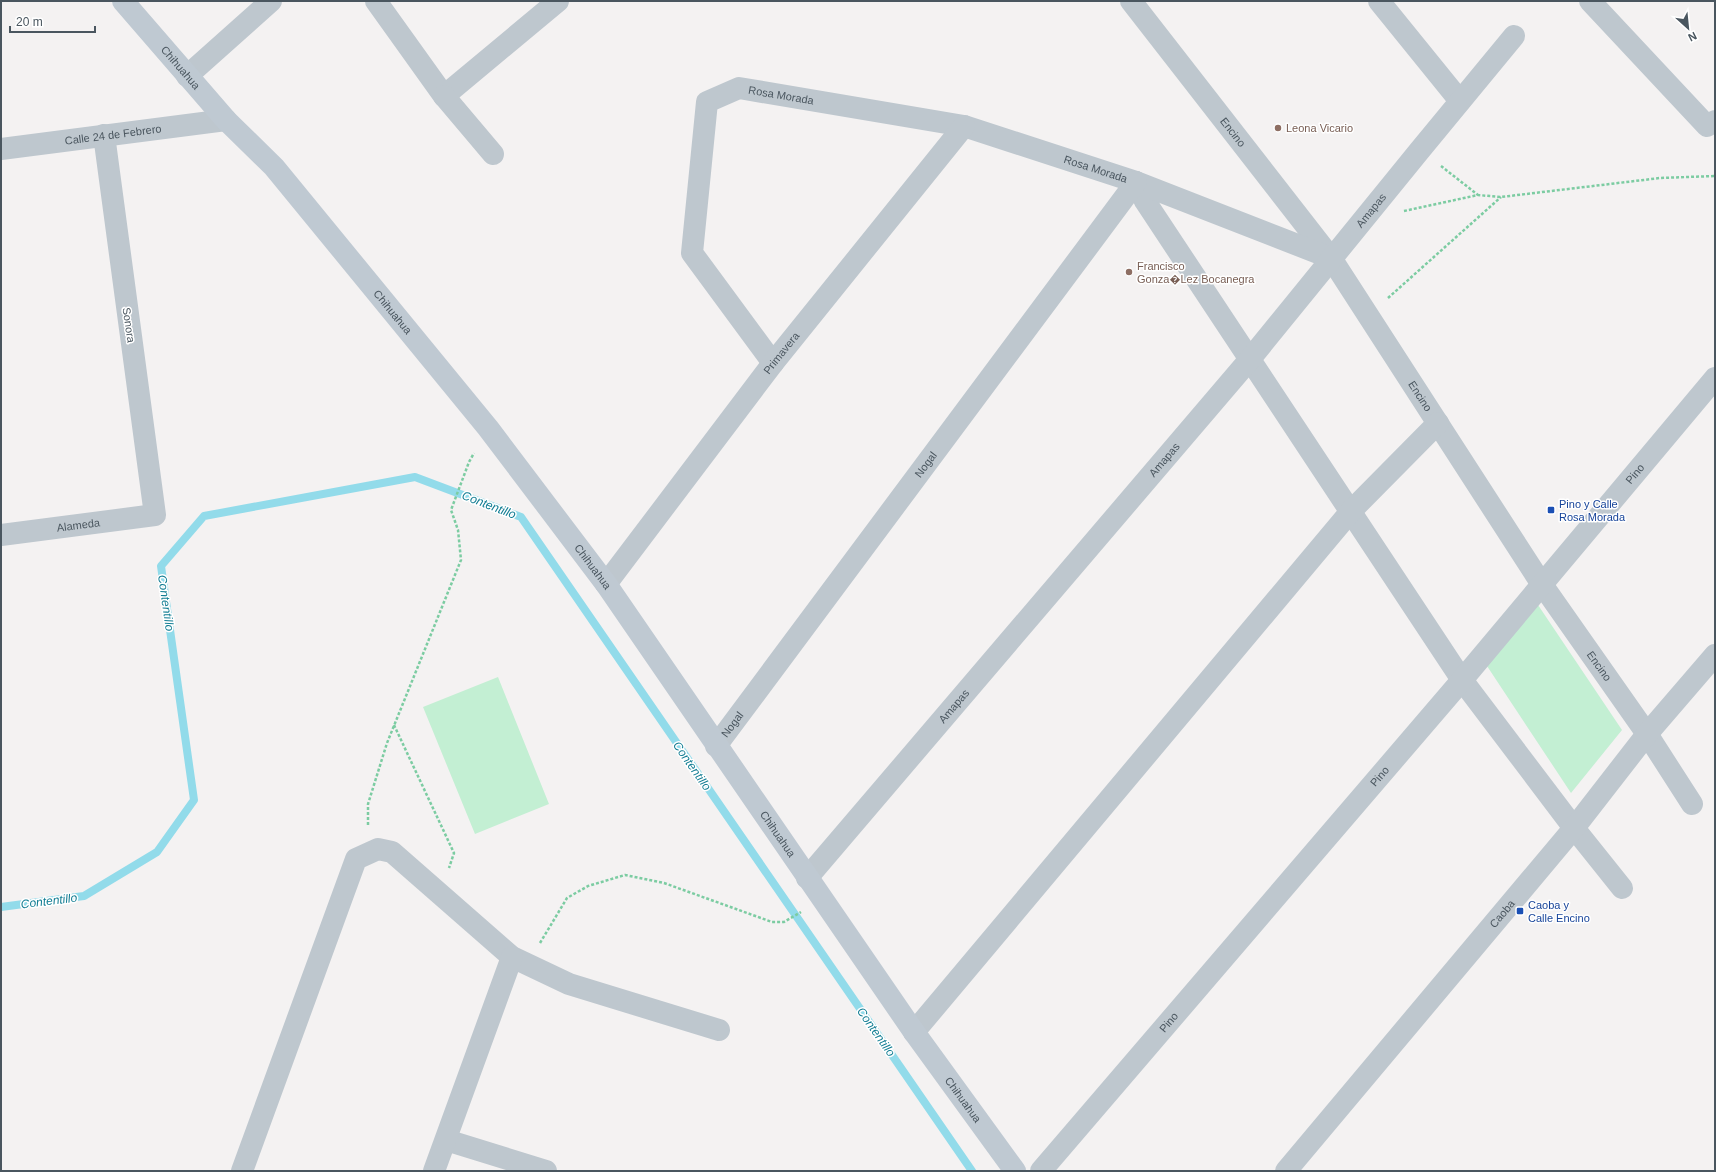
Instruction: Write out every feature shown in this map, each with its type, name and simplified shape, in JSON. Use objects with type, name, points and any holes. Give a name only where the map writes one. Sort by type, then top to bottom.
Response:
[{"type":"street","name":"Chihuahua","points":[[123,1],[226,120],[274,167],[488,428],[606,584],[822,901],[914,1032],[1015,1171]]},
{"type":"street","points":[[187,76],[271,1]]},
{"type":"street","points":[[376,1],[444,96],[493,154]]},
{"type":"street","points":[[444,96],[558,1]]},
{"type":"street","name":"Encino","points":[[1132,1],[1331,258],[1541,583],[1647,734],[1692,804]]},
{"type":"street","points":[[1379,1],[1460,101]]},
{"type":"street","points":[[1590,1],[1707,126],[1715,121]]},
{"type":"street","name":"Amapas","points":[[807,878],[1250,360],[1331,258],[1514,36]]},
{"type":"street","name":"Rosa Morada","points":[[773,363],[692,253],[707,102],[739,88],[964,126],[1136,182],[1331,258]]},
{"type":"street","name":"Calle 24 de Febrero","points":[[1,149],[226,120]]},
{"type":"street","name":"Primavera","points":[[606,584],[773,363],[964,126]]},
{"type":"street","name":"Sonora","points":[[104,135],[155,515]]},
{"type":"street","points":[[1136,182],[1145,201],[1462,680],[1574,828],[1622,888]]},
{"type":"street","name":"Nogal","points":[[716,746],[1136,182]]},
{"type":"street","name":"Pino","points":[[1041,1171],[1462,680],[1541,583],[1715,378]]},
{"type":"street","points":[[914,1032],[1351,511],[1438,423]]},
{"type":"street","name":"Alameda","points":[[1,535],[155,515]]},
{"type":"street","name":"Caoba","points":[[1286,1171],[1574,828],[1647,734],[1715,655]]},
{"type":"street","points":[[242,1171],[356,859],[378,849],[392,852],[520,960],[569,984],[719,1030]]},
{"type":"street","points":[[434,1171],[520,960]]},
{"type":"street","points":[[446,1140],[546,1171]]},
{"type":"path","points":[[1420,150],[1478,195]]},
{"type":"path","points":[[1401,211],[1478,195],[1501,197],[1660,178],[1715,176]]},
{"type":"path","points":[[1369,316],[1501,197]]},
{"type":"path","points":[[378,849],[368,832],[368,804],[394,724],[461,560],[458,530],[451,510],[469,462],[488,428]]},
{"type":"path","points":[[394,724],[454,853],[441,894]]},
{"type":"path","points":[[520,960],[547,933],[567,898],[588,886],[625,875],[664,883],[772,922],[784,922],[822,901]]},
{"type":"green space","points":[[1536,602],[1622,730],[1571,793],[1487,666]]},
{"type":"green space","points":[[498,677],[549,804],[475,834],[423,707]]},
{"type":"waterway","name":"Contentillo","points":[[1,907],[84,896],[157,852],[194,800],[161,566],[204,516],[415,477],[521,517],[972,1171]]},
{"type":"place","name":"Leona Vicario","points":[[1278,128]]},
{"type":"place","name":"Francisco Gonza�Lez Bocanegra","points":[[1129,272]]},
{"type":"place","name":"Pino y Calle Rosa Morada","points":[[1551,510]]},
{"type":"place","name":"Caoba y Calle Encino","points":[[1520,911]]}]
